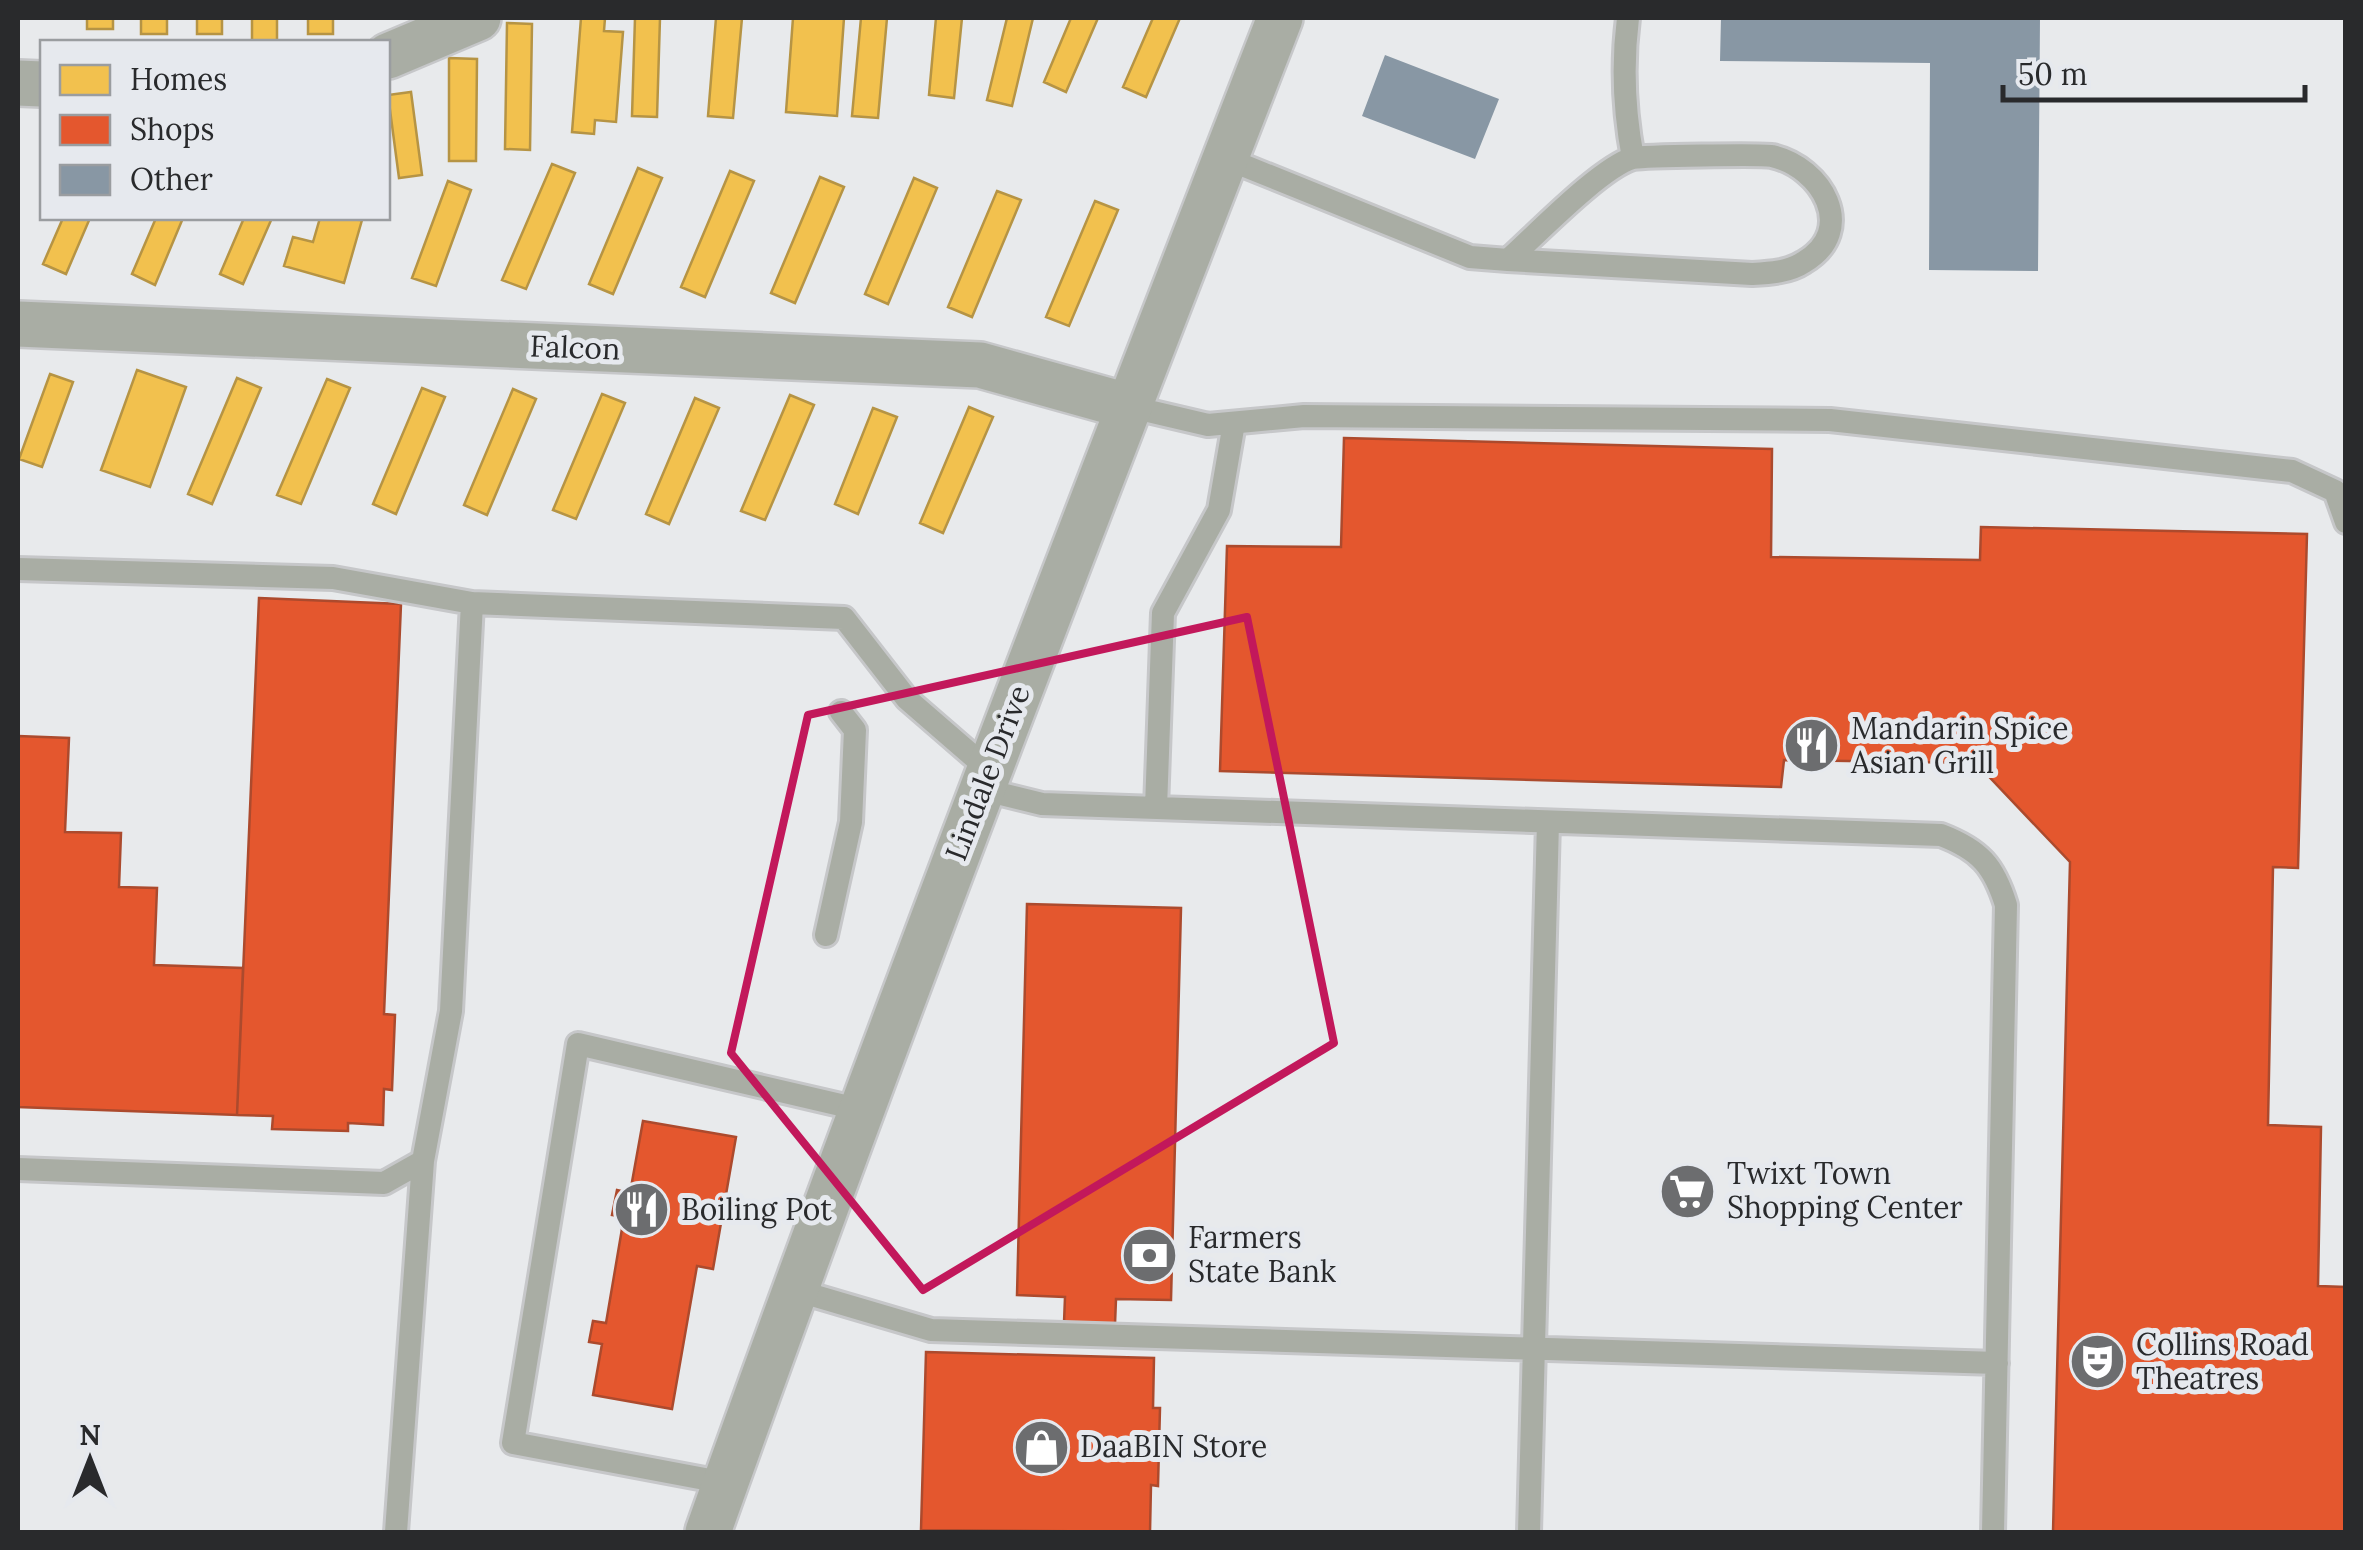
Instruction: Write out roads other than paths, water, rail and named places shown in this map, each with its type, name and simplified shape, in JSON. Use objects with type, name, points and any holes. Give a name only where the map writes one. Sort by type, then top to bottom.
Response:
[{"type":"street","points":[[390,55],[478,18]]},
{"type":"street","name":"Lindale Drive","points":[[708,1532],[985,780],[1280,18]]},
{"type":"street","name":"Falcon","points":[[18,324],[980,365],[1128,406]]},
{"type":"lane","points":[[1628,18],[1625,120],[1633,158]]},
{"type":"lane","points":[[1225,158],[1470,257],[1508,260],[1752,274],[1780,272],[1805,262],[1826,242],[1832,216],[1825,191],[1804,172],[1772,156],[1633,158],[1596,180],[1508,260]]},
{"type":"lane","points":[[1128,406],[1208,425],[1304,416],[1830,420],[2292,471],[2334,491],[2346,522]]},
{"type":"lane","points":[[1156,808],[1164,613],[1220,510],[1234,423]]},
{"type":"lane","points":[[18,569],[333,578],[472,603],[844,618],[906,699],[985,780],[1042,804],[1941,835],[1963,843],[1997,876],[2006,905],[1993,1532]]},
{"type":"lane","points":[[396,1532],[423,1161],[451,1010],[472,603]]},
{"type":"lane","points":[[826,935],[850,822],[854,730],[841,712]]},
{"type":"lane","points":[[1529,1532],[1548,822]]},
{"type":"lane","points":[[726,1482],[513,1443],[578,1044],[862,1110]]},
{"type":"lane","points":[[18,1169],[384,1183],[423,1161]]},
{"type":"lane","points":[[795,1290],[930,1330],[1997,1362]]},
{"type":"place","name":"Mandarin Spice Asian Grill","points":[[1812,746]]},
{"type":"place","name":"Twixt Town Shopping Center","points":[[1688,1191]]},
{"type":"place","name":"Boiling Pot","points":[[642,1210]]},
{"type":"place","name":"Farmers State Bank","points":[[1149,1255]]},
{"type":"place","name":"Collins Road Theatres","points":[[2097,1362]]},
{"type":"place","name":"DaaBIN Store","points":[[1041,1447]]}]
